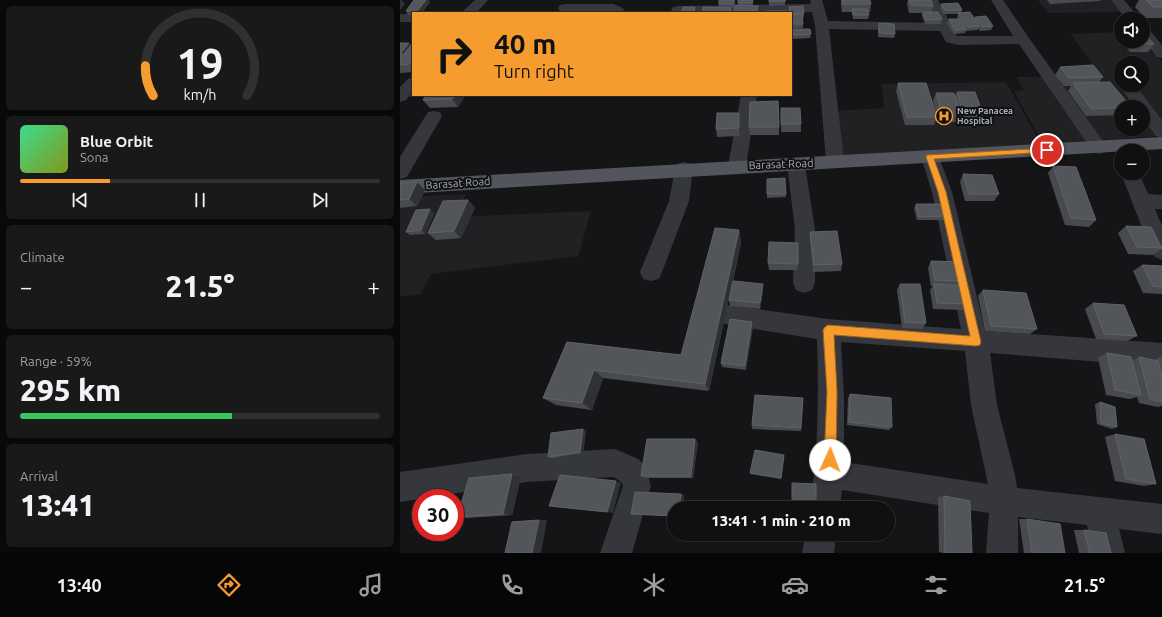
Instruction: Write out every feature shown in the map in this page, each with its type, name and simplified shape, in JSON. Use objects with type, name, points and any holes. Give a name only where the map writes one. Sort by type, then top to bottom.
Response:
[{"type":"main road","name":"Barasat Road","points":[[1150,144],[1162,143]]},
{"type":"main road","name":"Barasat Road","points":[[400,187],[737,166],[796,165],[835,161],[1114,148]]},
{"type":"street","points":[[469,12],[482,0]]},
{"type":"street","points":[[932,0],[950,38],[958,41],[1023,40]]},
{"type":"street","points":[[997,0],[1023,40],[1099,148]]},
{"type":"street","points":[[1117,0],[1127,12]]},
{"type":"street","points":[[678,10],[762,11],[817,4],[822,25],[835,161]]},
{"type":"street","points":[[565,8],[613,8],[618,12]]},
{"type":"street","points":[[400,18],[412,18]]},
{"type":"street","points":[[822,25],[944,27]]},
{"type":"street","points":[[1150,39],[1162,54]]},
{"type":"street","points":[[400,97],[412,83]]},
{"type":"street","points":[[1132,92],[1162,132]]},
{"type":"street","points":[[737,166],[749,96]]},
{"type":"street","points":[[400,172],[434,116]]},
{"type":"street","points":[[930,157],[942,192],[976,342],[984,405],[1001,475],[1004,501],[1002,553]]},
{"type":"street","points":[[796,165],[805,229],[804,283]]},
{"type":"street","points":[[651,272],[679,201],[684,169]]},
{"type":"street","points":[[1133,180],[1162,251]]},
{"type":"street","points":[[1141,201],[1162,202]]},
{"type":"street","points":[[729,315],[828,330],[1162,355]]},
{"type":"street","points":[[826,501],[830,474],[832,392],[828,330]]},
{"type":"street","points":[[400,487],[528,468],[615,463],[628,469],[635,475],[637,486],[616,553]]},
{"type":"street","points":[[830,474],[1004,501],[1162,519]]},
{"type":"street","points":[[1099,511],[1109,553]]},
{"type":"street","points":[[818,553],[820,541]]},
{"type":"shaded area","points":[[1038,0],[1116,0],[1127,12],[1114,12],[1048,13]]},
{"type":"shaded area","points":[[1114,32],[1114,48],[1149,48],[1162,62],[1162,136],[1043,144],[1014,91],[1024,90],[1016,77],[1100,76],[1071,34]]},
{"type":"shaded area","points":[[1006,82],[1042,145],[841,160],[832,111],[884,108],[882,84]]},
{"type":"shaded area","points":[[466,194],[456,217],[591,211],[578,256],[431,274],[420,295],[400,296],[400,197]]},
{"type":"building","points":[[414,0],[426,0],[418,10],[406,11]]},
{"type":"building","points":[[719,0],[734,0],[734,4],[719,4]]},
{"type":"building","points":[[738,0],[753,0],[752,3],[738,3]]},
{"type":"building","points":[[769,0],[785,0],[786,1],[769,2]]},
{"type":"building","points":[[842,0],[870,0],[871,4],[843,4]]},
{"type":"building","points":[[909,0],[931,0],[933,6],[911,5]]},
{"type":"building","points":[[1146,0],[1162,0],[1162,7],[1153,7]]},
{"type":"building","points":[[958,3],[962,10],[945,10],[941,4]]},
{"type":"building","points":[[735,5],[758,6],[757,11],[734,11]]},
{"type":"building","points":[[803,6],[804,13],[792,14],[792,12],[790,12],[789,7]]},
{"type":"building","points":[[683,7],[695,7],[694,12],[682,12]]},
{"type":"building","points":[[703,7],[731,8],[731,12],[702,12]]},
{"type":"building","points":[[852,9],[867,9],[869,15],[853,15]]},
{"type":"building","points":[[766,11],[787,11],[787,12]]},
{"type":"building","points":[[923,12],[938,12],[942,19],[926,20]]},
{"type":"building","points":[[970,12],[979,26],[968,27],[958,13]]},
{"type":"building","points":[[792,14],[802,14],[803,24],[792,24]]},
{"type":"building","points":[[986,16],[993,26],[982,27],[975,17]]},
{"type":"building","points":[[949,19],[960,19],[966,29],[955,30]]},
{"type":"building","points":[[879,23],[894,24],[895,34],[879,33]]},
{"type":"building","points":[[793,29],[810,29],[811,34],[793,35]]},
{"type":"building","points":[[400,43],[409,43],[401,53],[400,53]]},
{"type":"building","points":[[411,45],[412,45],[412,54],[404,54]]},
{"type":"building","points":[[400,54],[412,54],[412,61],[410,64],[400,65]]},
{"type":"building","points":[[1093,65],[1103,77],[1069,78],[1060,67]]},
{"type":"building","points":[[1110,82],[1114,87],[1114,92],[1118,92],[1125,100],[1114,100],[1114,108],[1091,109],[1073,83]]},
{"type":"building","points":[[898,83],[926,83],[937,117],[907,117]]},
{"type":"building","points":[[957,92],[975,92],[983,114],[963,114]]},
{"type":"building","points":[[936,93],[954,93],[961,114],[942,114]]},
{"type":"building","points":[[425,96],[454,96],[452,99],[423,100]]},
{"type":"building","points":[[778,101],[779,127],[749,127],[750,102]]},
{"type":"building","points":[[781,108],[800,108],[801,124],[781,124]]},
{"type":"building","points":[[717,113],[739,113],[739,128],[716,129]]},
{"type":"building","points":[[1053,166],[1076,167],[1096,220],[1071,218]]},
{"type":"building","points":[[963,174],[992,175],[999,194],[969,194]]},
{"type":"building","points":[[785,178],[786,194],[767,194],[767,179]]},
{"type":"building","points":[[417,182],[409,199],[400,200],[400,183]]},
{"type":"building","points":[[468,200],[454,231],[428,233],[443,201]]},
{"type":"building","points":[[916,204],[942,204],[946,216],[919,217]]},
{"type":"building","points":[[430,209],[421,230],[406,232],[416,210]]},
{"type":"building","points":[[1126,226],[1151,227],[1162,248],[1137,247]]},
{"type":"building","points":[[715,228],[739,230],[705,384],[594,370],[582,403],[543,398],[567,342],[681,355]]},
{"type":"building","points":[[837,231],[842,264],[814,265],[810,232]]},
{"type":"building","points":[[769,242],[798,243],[798,264],[768,263]]},
{"type":"building","points":[[931,261],[962,262],[966,281],[935,280]]},
{"type":"building","points":[[1142,265],[1162,266],[1162,287],[1153,286]]},
{"type":"building","points":[[733,281],[763,284],[760,303],[729,300]]},
{"type":"building","points":[[900,284],[920,284],[926,323],[905,322]]},
{"type":"building","points":[[934,284],[966,286],[970,304],[937,303]]},
{"type":"building","points":[[983,290],[1026,293],[1037,329],[991,326]]},
{"type":"building","points":[[1093,303],[1124,305],[1137,336],[1104,334]]},
{"type":"building","points":[[730,319],[752,322],[745,366],[721,363]]},
{"type":"building","points":[[1107,353],[1131,357],[1141,395],[1115,390]]},
{"type":"building","points":[[1139,357],[1158,361],[1162,376],[1162,402],[1150,399]]},
{"type":"building","points":[[850,394],[891,398],[892,427],[849,422]]},
{"type":"building","points":[[755,395],[803,398],[801,428],[752,425]]},
{"type":"building","points":[[1100,402],[1115,407],[1117,427],[1101,423]]},
{"type":"building","points":[[583,429],[580,452],[548,457],[551,433]]},
{"type":"building","points":[[1115,434],[1144,439],[1156,484],[1126,479]]},
{"type":"building","points":[[647,439],[695,439],[691,476],[641,476]]},
{"type":"building","points":[[755,450],[784,455],[781,478],[750,473]]},
{"type":"building","points":[[512,474],[503,514],[464,517],[464,494],[469,478]]},
{"type":"building","points":[[560,475],[616,481],[607,512],[549,506]]},
{"type":"building","points":[[792,483],[816,484],[816,501],[792,501]]},
{"type":"building","points":[[635,492],[681,494],[680,501],[667,501],[667,516],[631,514]]},
{"type":"building","points":[[944,496],[970,501],[972,553],[945,553]]},
{"type":"building","points":[[1027,519],[1060,524],[1065,553],[1032,553]]},
{"type":"building","points":[[539,520],[532,553],[505,553],[512,522]]},
{"type":"building","points":[[1084,530],[1106,533],[1111,553],[1090,553]]},
{"type":"place","name":"New Panacea Hospital","points":[[944,116]]},
{"type":"route","points":[[830,460],[832,392],[828,330],[976,342],[942,192],[930,157],[1047,150]]}]
